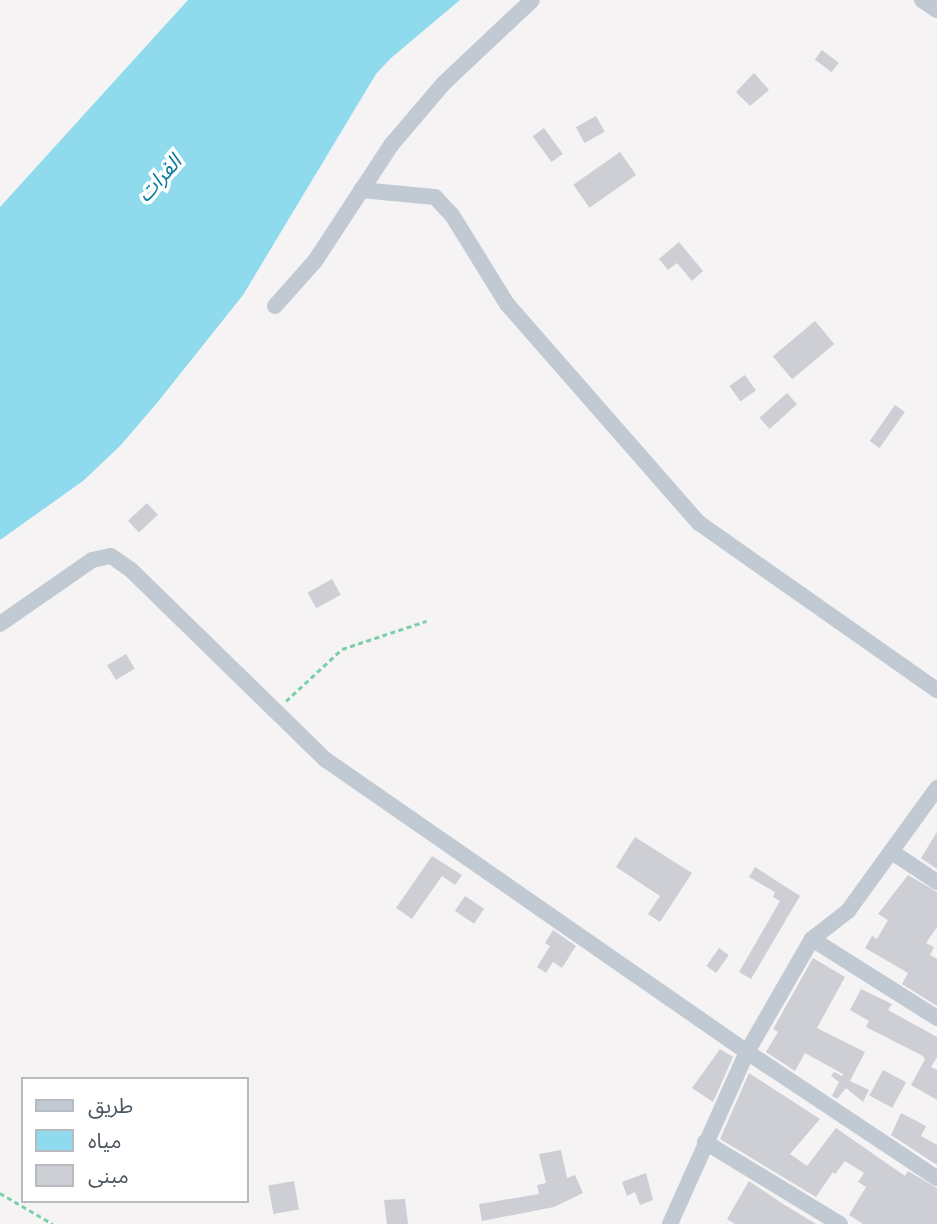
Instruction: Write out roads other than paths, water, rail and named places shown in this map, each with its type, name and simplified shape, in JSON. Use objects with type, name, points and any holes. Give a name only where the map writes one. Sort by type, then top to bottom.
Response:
[{"type":"street","points":[[275,306],[315,261],[392,144],[443,84],[532,0]]},
{"type":"street","points":[[922,0],[937,10]]},
{"type":"street","points":[[361,190],[435,197],[452,215],[507,304],[699,523],[937,690]]},
{"type":"street","points":[[0,624],[92,560],[111,556],[131,570],[326,760],[747,1052],[937,1178]]},
{"type":"street","points":[[671,1223],[747,1052],[812,939],[848,911],[934,798]]},
{"type":"street","points":[[892,852],[937,882]]},
{"type":"street","points":[[812,939],[937,1018]]},
{"type":"street","points":[[705,1142],[840,1224]]},
{"type":"water","name":"الفرات","points":[[188,0],[460,0],[376,74],[243,295],[157,403],[120,446],[83,481],[0,540],[0,207]]}]
